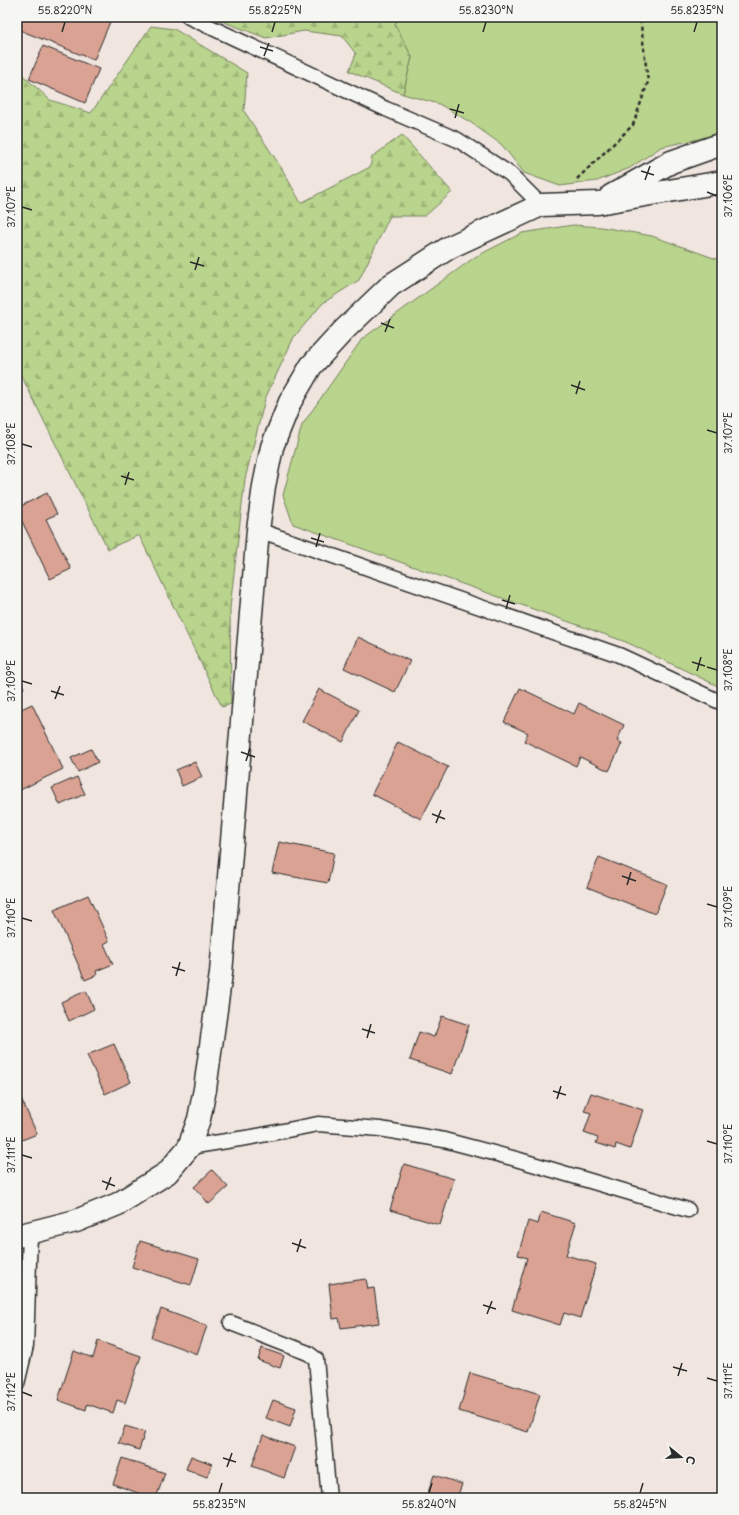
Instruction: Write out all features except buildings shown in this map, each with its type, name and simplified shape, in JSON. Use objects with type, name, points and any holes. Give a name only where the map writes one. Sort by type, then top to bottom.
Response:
[{"type":"street","points":[[598,203],[671,162],[722,144]]},
{"type":"street","points":[[24,1234],[76,1221],[118,1204],[167,1173],[189,1147],[200,1119],[221,973],[258,530],[264,486],[272,447],[290,402],[311,366],[344,330],[391,285],[450,247],[546,205],[598,203],[722,182]]},
{"type":"lane","points":[[189,17],[386,109],[458,140],[510,174],[546,205]]},
{"type":"lane","points":[[258,530],[619,655],[722,703]]},
{"type":"lane","points":[[189,1147],[252,1137],[318,1124],[380,1129],[444,1140],[509,1157],[688,1210]]},
{"type":"lane","points":[[17,1384],[26,1346],[24,1234]]},
{"type":"lane","points":[[231,1323],[308,1353],[316,1358],[329,1498]]},
{"type":"path","points":[[546,205],[633,125],[648,82],[640,17]]},
{"type":"green space","points":[[211,17],[397,17],[395,25],[412,57],[403,94],[349,71],[356,54],[342,36],[304,31],[266,38]]},
{"type":"green space","points":[[397,17],[717,17],[722,49],[722,134],[661,147],[630,168],[597,181],[560,186],[524,173],[502,145],[470,122],[439,104],[403,94],[412,57],[395,25]]},
{"type":"green space","points":[[151,26],[174,29],[247,73],[244,111],[282,169],[301,203],[370,167],[372,157],[402,135],[452,192],[425,216],[390,216],[359,280],[323,303],[294,337],[265,399],[245,479],[230,608],[231,704],[222,707],[139,535],[108,549],[17,367],[17,70],[50,100],[91,113]]},
{"type":"green space","points":[[573,225],[601,227],[652,236],[722,261],[722,688],[626,642],[293,524],[283,495],[302,425],[362,339],[475,257],[522,233]]}]
